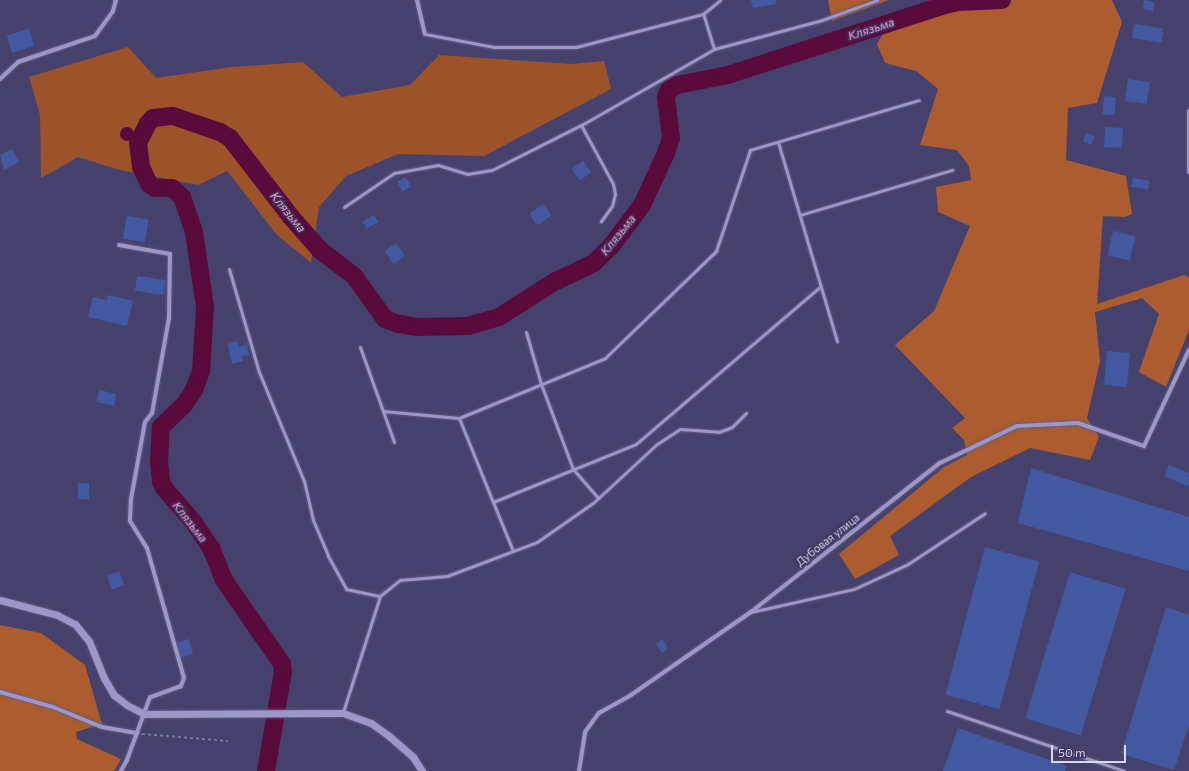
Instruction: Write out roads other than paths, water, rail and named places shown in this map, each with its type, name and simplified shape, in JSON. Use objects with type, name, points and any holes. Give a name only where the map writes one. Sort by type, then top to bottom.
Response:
[{"type":"street","points":[[0,79],[18,62],[96,36],[114,11],[116,0]]},
{"type":"street","points":[[417,0],[425,34]]},
{"type":"street","points":[[1189,110],[1189,172]]},
{"type":"street","points":[[119,245],[170,254],[169,318],[152,413],[144,422],[131,499],[130,521],[147,548],[184,678],[181,686],[150,697],[127,760],[120,771]]},
{"type":"street","name":"Дубовая улица","points":[[579,771],[585,732],[599,712],[631,695],[751,612],[940,463],[1017,426],[1078,423],[1144,446],[1189,350]]},
{"type":"street","points":[[0,600],[57,615],[75,624],[89,641],[104,678],[114,695],[126,705],[144,714],[343,712],[371,723],[390,736],[413,757],[422,771]]},
{"type":"street","points":[[0,692],[53,707],[102,727],[137,733]]},
{"type":"lane","points":[[425,34],[494,47],[576,47],[703,14],[720,0]]},
{"type":"lane","points":[[344,207],[394,173],[438,165],[467,174],[492,170],[581,125],[714,49],[822,20],[877,0]]},
{"type":"lane","points":[[703,14],[714,49]]},
{"type":"lane","points":[[383,411],[458,418],[605,358],[716,251],[750,150],[919,100]]},
{"type":"lane","points":[[581,125],[614,184],[615,194],[612,206],[601,220]]},
{"type":"lane","points":[[778,142],[838,341]]},
{"type":"lane","points":[[800,215],[952,170]]},
{"type":"lane","points":[[229,269],[260,372],[304,481],[313,520],[328,556],[346,589],[380,596]]},
{"type":"lane","points":[[493,502],[636,444],[821,286]]},
{"type":"lane","points":[[526,332],[542,384],[573,469],[598,498]]},
{"type":"lane","points":[[360,347],[394,442]]},
{"type":"lane","points":[[343,712],[380,596],[400,580],[447,576],[537,542],[598,498],[657,444],[680,429],[719,432],[732,427],[746,413]]},
{"type":"lane","points":[[458,418],[513,551]]},
{"type":"lane","points":[[751,612],[854,590],[908,564],[985,513]]},
{"type":"lane","points":[[947,712],[1124,771]]},
{"type":"waterway","name":"Клязьма","points":[[266,771],[283,672],[282,664],[224,580],[211,548],[195,524],[164,488],[161,481],[159,461],[161,427],[184,405],[194,390],[201,371],[205,307],[194,232],[182,197],[172,188],[155,188],[149,184],[141,167],[138,143],[148,123],[153,118],[173,116],[220,132],[230,138],[291,217],[320,250],[354,276],[385,319],[399,324],[417,327],[468,326],[499,317],[554,282],[594,263],[612,245],[642,205],[666,153],[671,138],[666,97],[669,90],[677,85],[728,75],[942,6],[958,2],[1002,0]]}]
